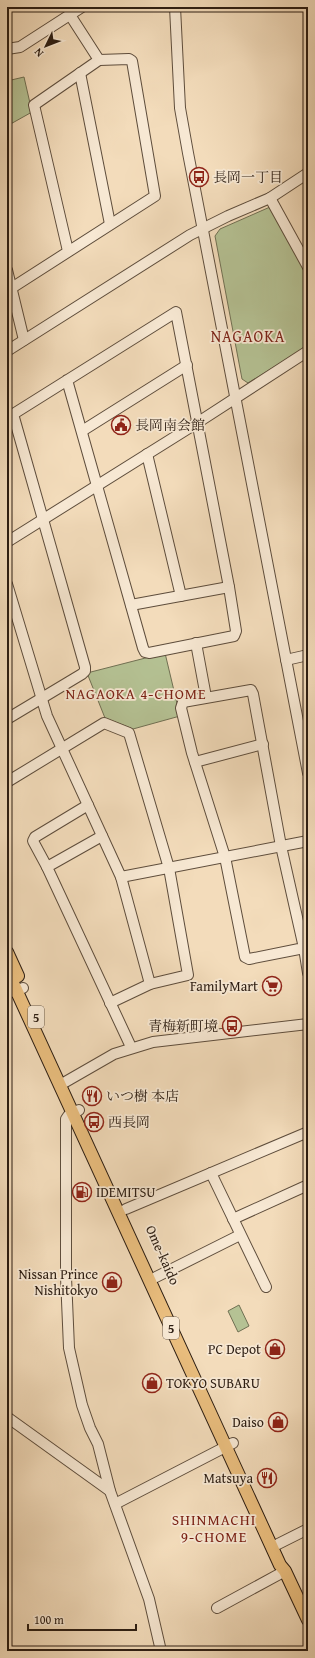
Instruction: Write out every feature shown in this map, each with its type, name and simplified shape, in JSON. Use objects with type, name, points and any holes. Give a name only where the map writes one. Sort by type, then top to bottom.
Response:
[{"type":"main road","name":"Ome-kaido","points":[[7,952],[15,990]]},
{"type":"main road","name":"Ome-kaido","points":[[7,970],[15,990],[63,1083],[229,1445],[278,1544],[286,1563],[285,1571]]},
{"type":"main road","name":"Ome-kaido","points":[[76,1112],[126,1209],[280,1565],[285,1571],[308,1620]]},
{"type":"street","points":[[7,49],[20,47],[82,7]]},
{"type":"street","points":[[175,7],[180,108],[234,397],[308,772]]},
{"type":"street","points":[[70,14],[99,60]]},
{"type":"street","points":[[9,289],[155,196],[132,61],[129,59],[99,60],[34,105],[68,251]]},
{"type":"street","points":[[80,73],[110,224]]},
{"type":"street","points":[[7,351],[202,228],[270,198],[308,173]]},
{"type":"street","points":[[270,198],[308,267]]},
{"type":"street","points":[[7,270],[9,289],[24,340]]},
{"type":"street","points":[[7,719],[85,671],[43,519],[10,416],[67,380],[176,312],[229,587],[236,634],[196,644],[145,652],[67,380]]},
{"type":"street","points":[[7,542],[197,423],[234,397],[308,351]]},
{"type":"street","points":[[82,431],[187,365]]},
{"type":"street","points":[[147,454],[181,596]]},
{"type":"street","points":[[7,584],[41,698],[62,748],[121,876],[150,984]]},
{"type":"street","points":[[131,605],[229,587]]},
{"type":"street","points":[[196,644],[206,697]]},
{"type":"street","points":[[286,660],[308,655]]},
{"type":"street","points":[[304,948],[246,959],[225,857],[195,762],[181,708],[183,702],[251,690],[253,694],[281,846],[304,948],[308,973]]},
{"type":"street","points":[[7,782],[104,723],[129,733],[169,868],[188,975],[150,984],[110,1003]]},
{"type":"street","points":[[195,762],[263,744]]},
{"type":"street","points":[[88,805],[35,837],[33,841],[131,1048]]},
{"type":"street","points":[[47,868],[102,836]]},
{"type":"street","points":[[121,876],[308,841]]},
{"type":"street","points":[[63,1083],[104,1060],[131,1048],[172,1038],[308,1024]]},
{"type":"street","points":[[76,1112],[68,1116],[66,1119],[67,1341],[82,1405],[90,1428],[98,1444],[110,1491],[149,1598],[161,1651]]},
{"type":"street","points":[[126,1209],[308,1132]]},
{"type":"street","points":[[211,1173],[266,1288]]},
{"type":"street","points":[[233,1219],[308,1185]]},
{"type":"street","points":[[156,1277],[240,1235]]},
{"type":"street","points":[[7,1417],[110,1491]]},
{"type":"street","points":[[115,1504],[229,1445]]},
{"type":"street","points":[[278,1544],[308,1529]]},
{"type":"street","points":[[217,1608],[285,1571]]},
{"type":"green space","points":[[24,77],[32,112],[7,126],[7,81]]},
{"type":"green space","points":[[270,207],[308,275],[308,346],[248,383],[242,379],[215,236],[220,229]]},
{"type":"green space","points":[[165,653],[180,716],[133,729],[105,718],[87,673]]},
{"type":"green space","points":[[239,1305],[249,1326],[238,1332],[228,1311]]},
{"type":"place","name":"長岡一丁目","points":[[199,177]]},
{"type":"place","name":"長岡南会館","points":[[121,425]]},
{"type":"place","name":"FamilyMart","points":[[272,986]]},
{"type":"place","name":"青梅新町境","points":[[232,1026]]},
{"type":"place","name":"いつ樹 本店","points":[[92,1096]]},
{"type":"place","name":"西長岡","points":[[94,1122]]},
{"type":"place","name":"IDEMITSU","points":[[82,1192]]},
{"type":"place","name":"Nissan Prince Nishitokyo","points":[[112,1282]]},
{"type":"place","name":"PC Depot","points":[[275,1349]]},
{"type":"place","name":"TOKYO SUBARU","points":[[152,1383]]},
{"type":"place","name":"Daiso","points":[[278,1422]]},
{"type":"place","name":"Matsuya","points":[[267,1478]]},
{"type":"district","name":"NAGAOKA","points":[[248,336]]},
{"type":"district","name":"NAGAOKA 4-CHOME","points":[[136,693]]},
{"type":"district","name":"SHINMACHI 9-CHOME","points":[[214,1528]]}]
